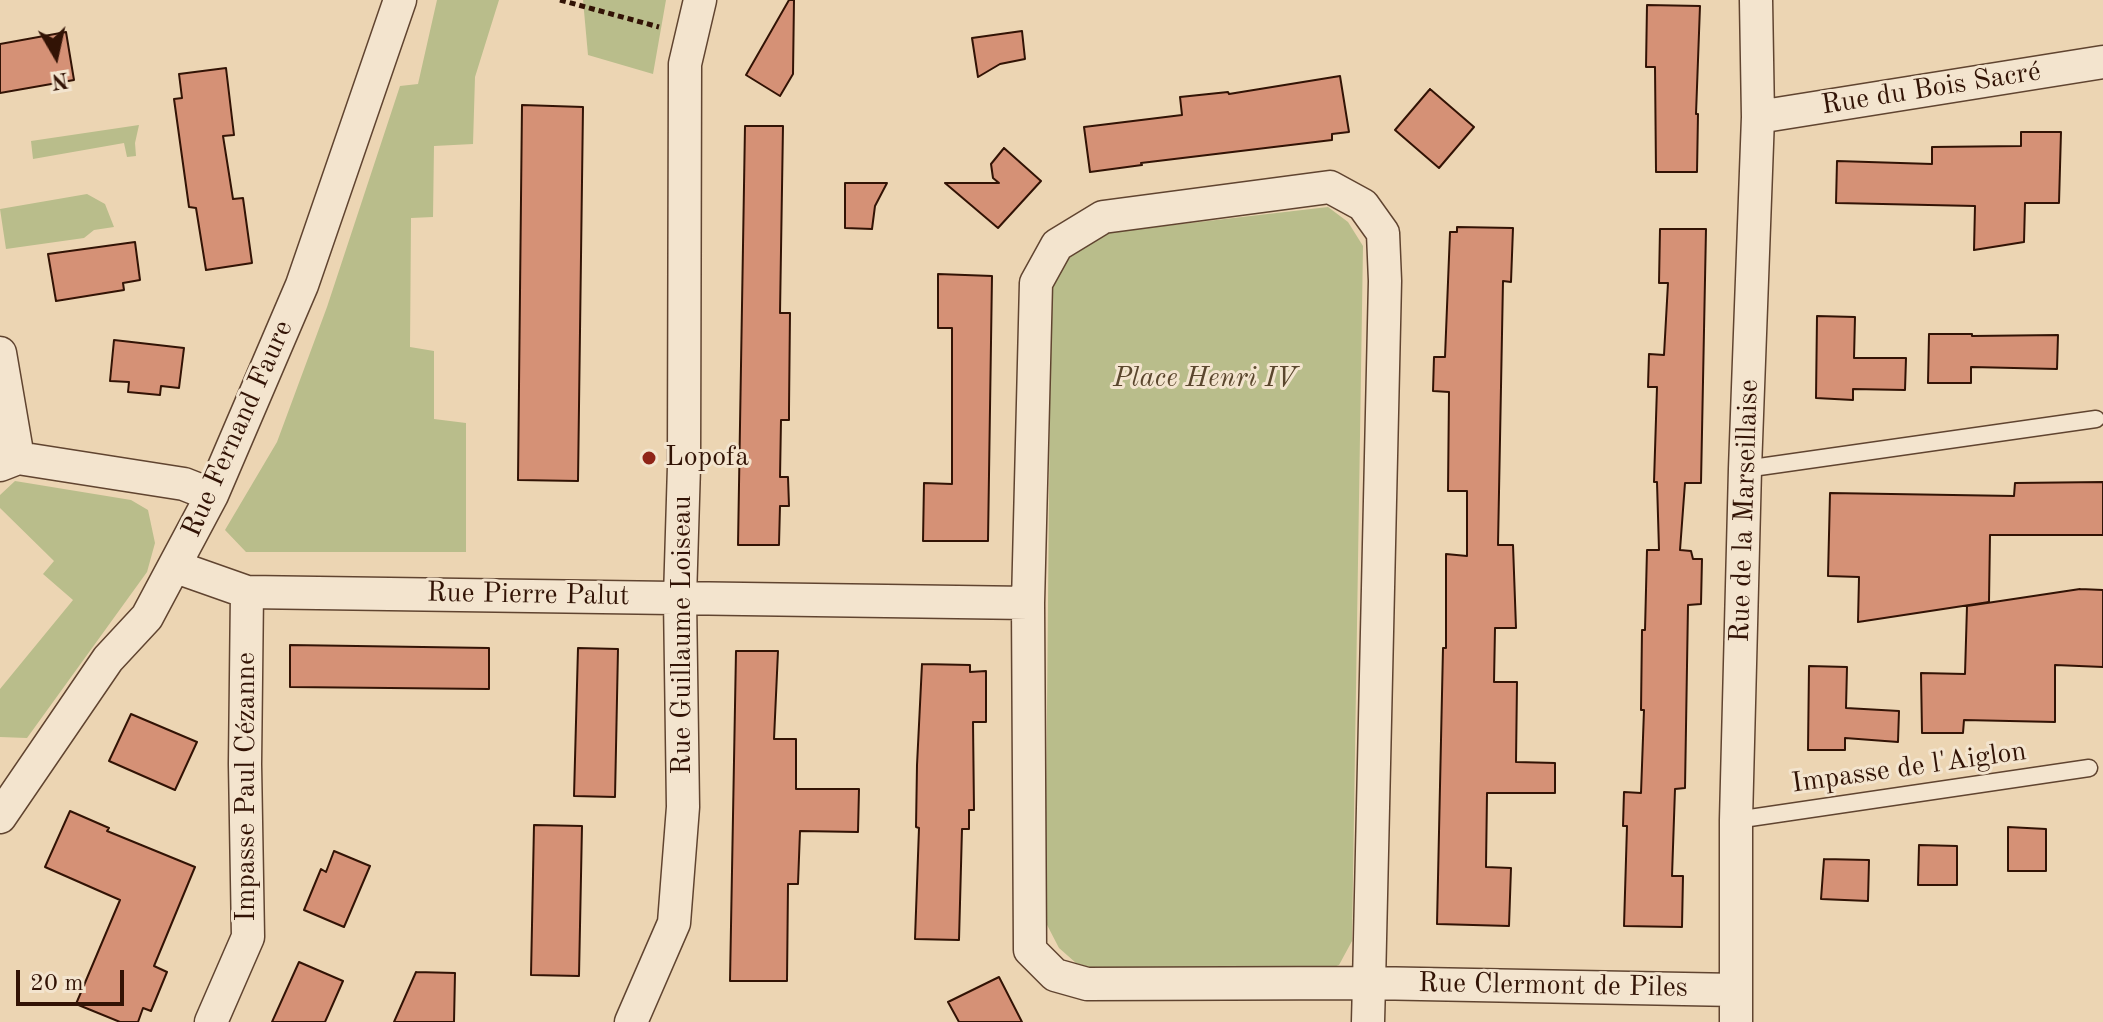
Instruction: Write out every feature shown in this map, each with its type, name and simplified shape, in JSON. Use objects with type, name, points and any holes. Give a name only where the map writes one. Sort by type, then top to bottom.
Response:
[{"type":"street","name":"Rue Fernand Faure","points":[[0,817],[108,659],[147,617],[212,495],[302,285],[400,0]]},
{"type":"street","name":"Rue Guillaume Loiseau","points":[[631,1022],[674,923],[683,807],[680,598],[684,466],[685,64],[700,0]]},
{"type":"street","name":"Rue de la Marseillaise","points":[[1736,1022],[1736,820],[1758,117],[1756,0]]},
{"type":"street","name":"Rue du Bois Sacré","points":[[1758,117],[2103,62]]},
{"type":"street","points":[[1368,1022],[1369,983],[1385,281],[1383,233],[1363,205],[1330,187],[1103,217],[1057,245],[1036,283],[1028,603],[1030,950],[1055,975],[1087,984],[1369,983]]},
{"type":"street","points":[[0,353],[9,462],[184,484],[212,495]]},
{"type":"street","name":"Rue Pierre Palut","points":[[176,567],[247,592],[1028,603]]},
{"type":"street","name":"Impasse Paul Cézanne","points":[[211,1022],[248,937],[245,764],[247,592]]},
{"type":"street","name":"Rue Clermont de Piles","points":[[1369,983],[1736,990]]},
{"type":"lane","points":[[1745,469],[2096,419]]},
{"type":"lane","name":"Impasse de l'Aiglon","points":[[1736,820],[2089,768]]},
{"type":"path","points":[[560,0],[692,36]]},
{"type":"green space","points":[[437,0],[499,0],[475,77],[473,144],[434,146],[433,217],[411,218],[410,347],[434,351],[434,419],[466,423],[466,552],[246,552],[225,530],[277,442],[327,307],[400,86],[418,84]]},
{"type":"green space","points":[[583,0],[666,0],[653,74],[588,55]]},
{"type":"green space","points":[[139,125],[136,156],[127,157],[124,143],[33,159],[31,141]]},
{"type":"green space","points":[[87,194],[105,204],[114,227],[94,230],[84,238],[6,249],[0,209]]},
{"type":"green space","name":"Place Henri IV","points":[[1328,207],[1348,222],[1363,246],[1352,941],[1339,965],[1316,974],[1099,970],[1076,963],[1059,948],[1045,921],[1051,281],[1062,253],[1096,234]]},
{"type":"green space","points":[[15,481],[131,500],[148,510],[155,543],[147,572],[27,738],[0,737],[0,689],[73,600],[43,574],[54,561],[0,508],[0,495]]},
{"type":"building","points":[[789,0],[794,0],[793,74],[780,96],[746,75]]},
{"type":"building","points":[[1647,5],[1700,6],[1697,172],[1656,172],[1655,67],[1646,67]]},
{"type":"building","points":[[1022,31],[1025,59],[1000,64],[978,77],[972,38]]},
{"type":"building","points":[[66,32],[74,80],[0,93],[0,44]]},
{"type":"building","points":[[226,68],[234,135],[223,136],[233,199],[243,198],[252,263],[206,270],[196,208],[189,207],[174,99],[182,98],[179,74]]},
{"type":"building","points":[[1340,76],[1349,132],[1332,134],[1332,140],[1090,172],[1084,127],[1182,115],[1180,97],[1229,94]]},
{"type":"building","points":[[1430,89],[1474,127],[1439,168],[1395,130]]},
{"type":"building","points":[[522,105],[583,107],[578,481],[518,480]]},
{"type":"building","points":[[745,126],[783,126],[780,313],[790,313],[789,420],[781,420],[780,477],[788,477],[789,506],[780,506],[779,545],[738,545]]},
{"type":"building","points":[[2021,132],[2061,132],[2059,203],[2025,203],[2024,242],[1974,250],[1975,206],[1836,203],[1837,161],[1932,164],[1932,147],[2021,146]]},
{"type":"building","points":[[1004,148],[1041,181],[998,228],[945,183],[999,183],[993,178],[991,164]]},
{"type":"building","points":[[845,183],[887,183],[875,206],[872,229],[845,228]]},
{"type":"building","points":[[1457,227],[1513,228],[1511,282],[1503,281],[1498,545],[1513,545],[1516,628],[1495,628],[1494,682],[1517,682],[1516,762],[1555,763],[1555,793],[1487,793],[1486,867],[1511,868],[1509,926],[1437,924],[1446,554],[1467,556],[1467,491],[1448,491],[1449,392],[1433,391],[1434,357],[1445,357],[1450,232],[1457,232]]},
{"type":"building","points":[[1660,229],[1706,229],[1701,483],[1685,483],[1680,550],[1691,551],[1693,559],[1702,559],[1701,604],[1688,605],[1685,788],[1675,789],[1672,876],[1683,876],[1682,927],[1624,926],[1627,826],[1623,826],[1624,792],[1641,793],[1644,710],[1641,710],[1642,630],[1645,630],[1647,550],[1659,550],[1657,482],[1654,482],[1657,387],[1648,387],[1649,354],[1664,355],[1668,283],[1659,283]]},
{"type":"building","points":[[135,242],[140,280],[123,283],[124,290],[56,301],[48,254]]},
{"type":"building","points":[[938,274],[992,276],[988,541],[923,541],[924,483],[952,484],[952,328],[938,328]]},
{"type":"building","points":[[1817,316],[1855,317],[1854,358],[1906,358],[1905,390],[1853,389],[1853,400],[1816,398]]},
{"type":"building","points":[[1929,334],[2058,335],[2057,369],[1971,367],[1971,383],[1928,383]]},
{"type":"building","points":[[114,340],[184,348],[179,388],[161,386],[160,395],[128,392],[129,382],[110,381]]},
{"type":"building","points":[[2103,482],[2103,535],[1990,535],[1989,602],[1858,622],[1859,577],[1828,576],[1830,493],[2014,496],[2015,483]]},
{"type":"building","points":[[2080,589],[2103,590],[2103,667],[2055,665],[2055,722],[1964,720],[1963,733],[1922,733],[1921,673],[1965,674],[1967,606]]},
{"type":"building","points":[[290,645],[489,648],[489,689],[290,687]]},
{"type":"building","points":[[578,648],[618,649],[615,797],[574,796]]},
{"type":"building","points":[[736,651],[778,651],[774,739],[796,739],[796,789],[859,789],[858,832],[800,831],[798,884],[788,884],[787,981],[730,981]]},
{"type":"building","points":[[922,664],[970,665],[970,672],[986,671],[986,722],[973,722],[974,810],[969,810],[969,829],[962,829],[959,940],[915,939],[919,828],[916,827],[917,765]]},
{"type":"building","points":[[1809,666],[1847,667],[1846,708],[1899,711],[1898,742],[1845,738],[1845,750],[1808,750]]},
{"type":"building","points":[[131,714],[197,742],[175,790],[109,761]]},
{"type":"building","points":[[70,811],[109,828],[107,831],[195,867],[154,966],[167,972],[151,1011],[143,1008],[138,1022],[120,1022],[76,1004],[120,900],[45,867]]},
{"type":"building","points":[[534,825],[582,826],[579,976],[531,975]]},
{"type":"building","points":[[2008,827],[2046,829],[2046,871],[2008,871]]},
{"type":"building","points":[[1919,845],[1957,846],[1957,885],[1918,885]]},
{"type":"building","points":[[334,851],[370,866],[344,927],[304,910],[321,869],[326,872]]},
{"type":"building","points":[[1824,859],[1869,860],[1868,901],[1821,899]]},
{"type":"building","points":[[299,962],[343,981],[325,1022],[272,1022]]},
{"type":"building","points":[[416,972],[455,973],[454,1022],[394,1022]]},
{"type":"building","points":[[999,977],[1022,1022],[959,1022],[948,1002]]},
{"type":"place","name":"Lopofa","points":[[649,458]]}]
